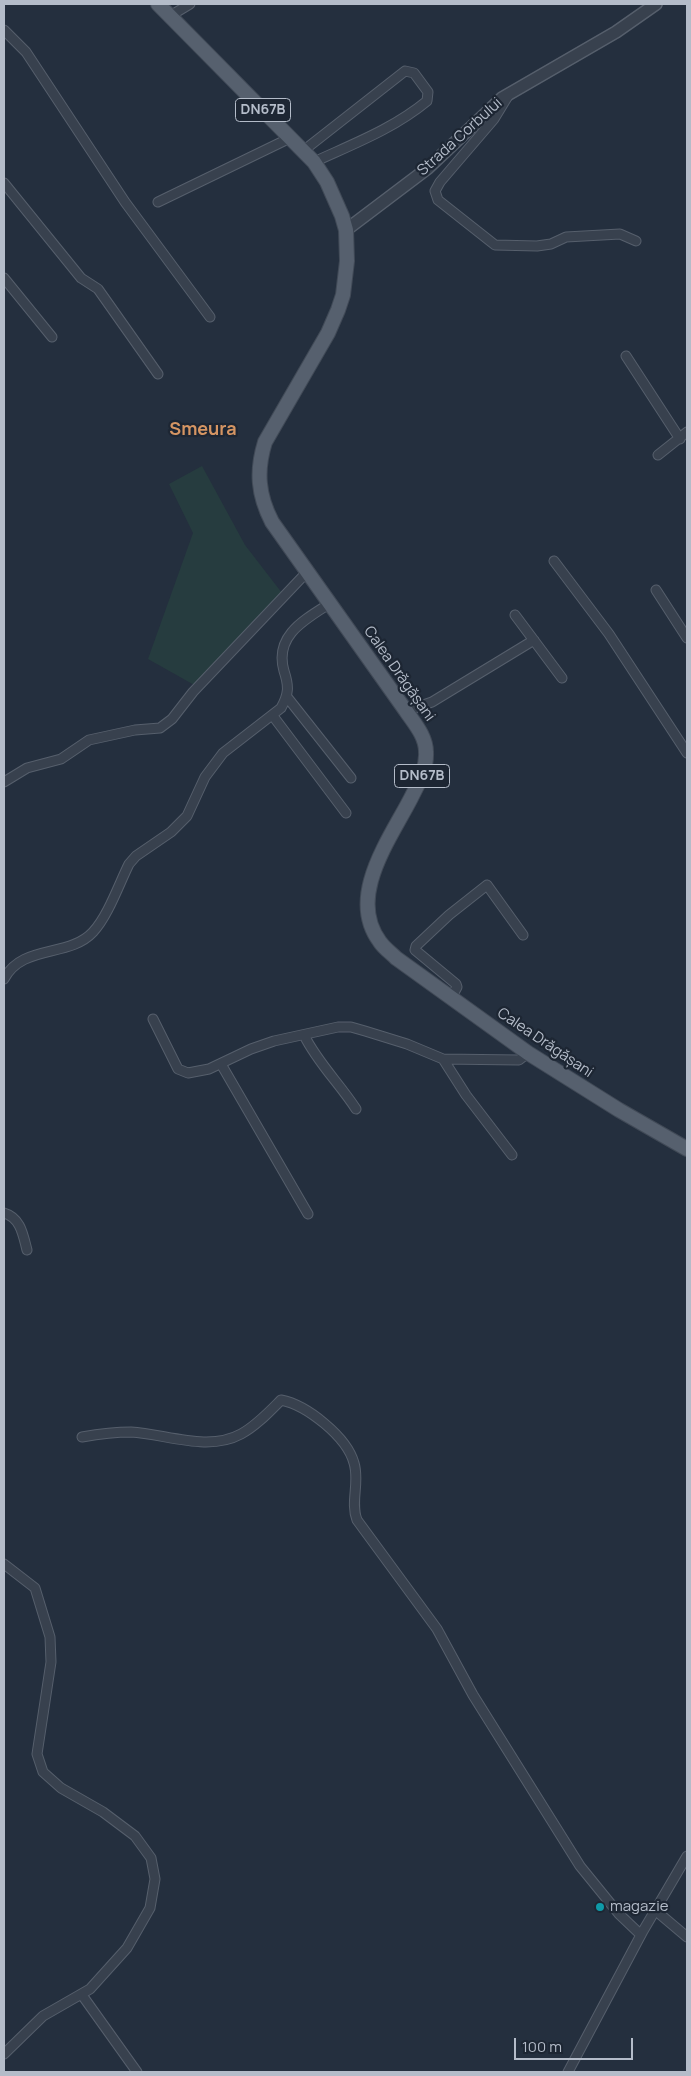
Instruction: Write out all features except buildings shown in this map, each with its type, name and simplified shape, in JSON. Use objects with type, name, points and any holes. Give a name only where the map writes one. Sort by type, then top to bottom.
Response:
[{"type":"main road","name":"DN67B","points":[[158,4],[314,162],[335,198],[346,230]]},
{"type":"main road","name":"Calea Drăgășani","points":[[346,230],[347,261],[342,295],[333,324],[270,432],[260,462],[259,483],[265,507],[329,604],[406,711],[424,742],[426,763],[418,784],[372,875],[367,900],[370,923],[380,942],[396,958],[528,1053],[619,1110],[687,1149]]},
{"type":"street","points":[[170,16],[190,4]]},
{"type":"street","name":"Strada Corbului","points":[[346,230],[428,168],[490,107],[511,92],[616,32],[656,4]]},
{"type":"street","points":[[4,30],[26,52],[125,202],[210,317]]},
{"type":"street","points":[[303,151],[405,72],[414,73],[428,92],[427,101],[371,137],[314,162]]},
{"type":"street","points":[[511,92],[494,119],[440,182],[435,191],[438,200],[495,245],[537,246],[551,244],[566,237],[610,234],[620,234],[636,241]]},
{"type":"street","points":[[158,202],[290,138]]},
{"type":"street","points":[[4,183],[81,278],[98,289],[158,374]]},
{"type":"street","points":[[4,278],[52,337]]},
{"type":"street","points":[[626,356],[680,439]]},
{"type":"street","points":[[658,455],[687,432]]},
{"type":"street","points":[[554,561],[608,634],[687,753]]},
{"type":"street","points":[[4,782],[27,768],[61,759],[89,740],[127,732],[160,728],[172,719],[193,692],[307,572]]},
{"type":"street","points":[[656,590],[687,638]]},
{"type":"street","points":[[4,978],[11,968],[27,957],[82,940],[93,932],[129,864],[136,856],[171,832],[187,816],[213,763],[281,708],[288,697],[289,687],[282,658],[287,636],[294,628],[329,604]]},
{"type":"street","points":[[515,615],[562,678]]},
{"type":"street","points":[[406,711],[432,702],[534,640]]},
{"type":"street","points":[[288,697],[351,778]]},
{"type":"street","points":[[273,716],[346,813]]},
{"type":"street","points":[[451,998],[457,987],[456,984],[415,950],[416,946],[449,915],[487,885],[523,935]]},
{"type":"street","points":[[153,1019],[178,1069],[188,1073],[221,1064],[251,1048],[327,1029],[351,1027],[406,1044],[443,1059],[506,1061],[520,1060],[528,1053]]},
{"type":"street","points":[[304,1036],[312,1051],[342,1087],[356,1109]]},
{"type":"street","points":[[443,1059],[466,1095],[512,1155]]},
{"type":"street","points":[[221,1064],[308,1214]]},
{"type":"street","points":[[4,1213],[16,1219],[28,1250]]},
{"type":"street","points":[[82,1437],[104,1433],[133,1432],[200,1441],[224,1440],[239,1435],[251,1428],[281,1400],[301,1406],[324,1424],[342,1442],[354,1463],[353,1507],[357,1520],[438,1629],[472,1695],[580,1866],[624,1920],[641,1934]]},
{"type":"street","points":[[4,1564],[35,1588],[50,1637],[51,1662],[36,1754],[43,1772],[60,1788],[122,1824],[142,1844],[151,1858],[155,1879],[150,1908],[127,1948],[82,1995],[42,2016],[4,2054]]},
{"type":"street","points":[[568,2072],[641,1934],[687,1856]]},
{"type":"street","points":[[655,1910],[687,1937]]},
{"type":"street","points":[[82,1995],[137,2072]]},
{"type":"green space","points":[[202,466],[245,545],[282,593],[196,686],[148,659],[193,533],[169,484]]},
{"type":"place","name":"magazie","points":[[600,1907]]},
{"type":"district","name":"Smeura","points":[[203,430]]}]
